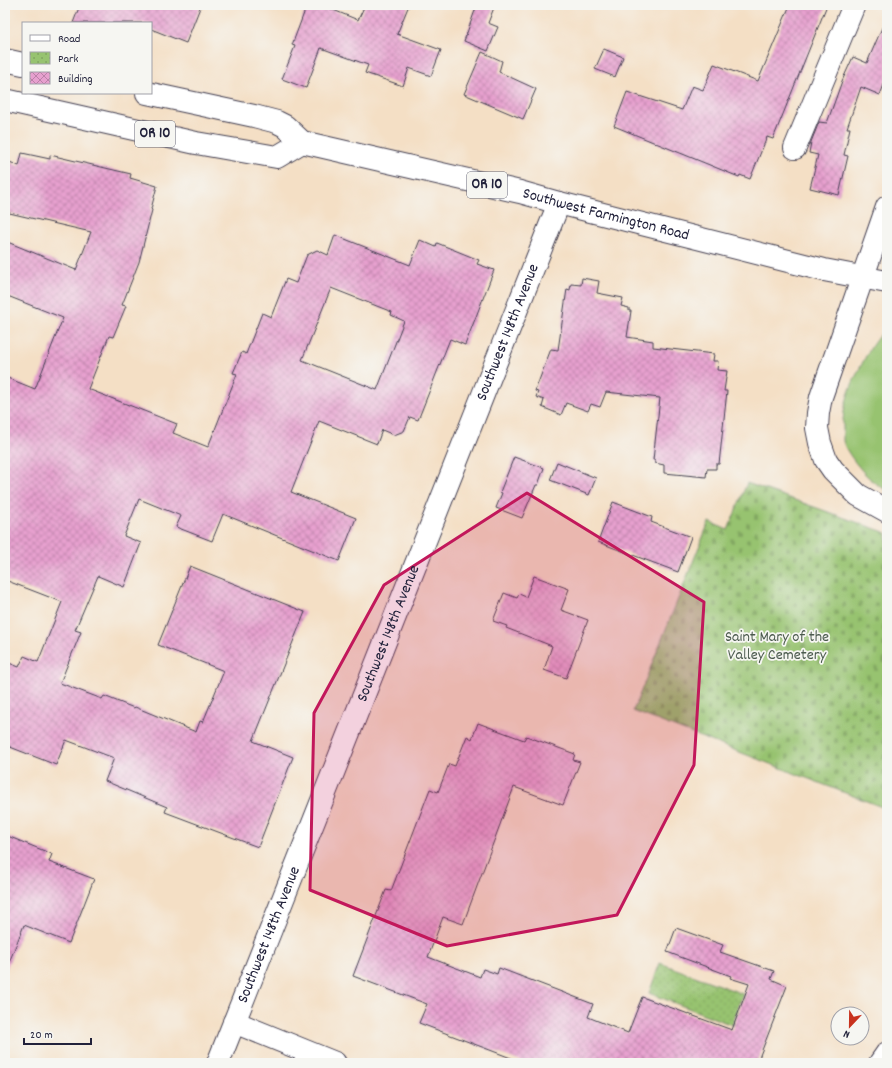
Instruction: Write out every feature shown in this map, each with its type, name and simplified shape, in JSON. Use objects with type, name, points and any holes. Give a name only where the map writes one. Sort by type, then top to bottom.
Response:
[{"type":"street","points":[[795,148],[854,5]]},
{"type":"street","points":[[5,60],[22,64]]},
{"type":"street","name":"OR 10","points":[[5,100],[196,144],[277,157],[302,142],[285,126],[277,122],[151,94]]},
{"type":"street","name":"Southwest Farmington Road","points":[[302,142],[520,192],[824,270],[887,282]]},
{"type":"street","name":"Southwest 148th Avenue","points":[[218,1063],[559,203]]},
{"type":"street","points":[[887,207],[822,396],[818,413],[817,428],[822,452],[833,470],[858,495],[887,511]]},
{"type":"street","points":[[234,1022],[335,1063]]},
{"type":"street","points":[[880,1063],[887,1053]]},
{"type":"highlighted area","points":[[527,493],[704,602],[694,765],[617,915],[447,946],[310,890],[314,713],[384,585]]},
{"type":"green space","points":[[887,331],[887,490],[879,486],[868,477],[852,458],[843,441],[843,418],[844,409],[853,382],[877,338]]},
{"type":"green space","name":"Saint Mary of the Valley Cemetery","points":[[747,483],[887,533],[887,809],[633,711],[709,522],[728,530]]},
{"type":"green space","points":[[660,963],[743,994],[732,1025],[649,993]]},
{"type":"building","points":[[80,5],[201,5],[186,43],[152,29],[152,22],[73,22]]},
{"type":"building","points":[[307,5],[321,5],[358,20],[365,5],[409,5],[397,34],[441,50],[431,76],[409,68],[403,86],[365,73],[368,65],[321,48],[306,88],[282,79],[295,46],[292,45]]},
{"type":"building","points":[[477,5],[495,5],[488,23],[498,27],[488,51],[464,41]]},
{"type":"building","points":[[790,5],[827,5],[773,139],[767,137],[750,179],[740,175],[739,177],[614,126],[627,92],[682,110],[692,86],[703,90],[714,64],[758,81]]},
{"type":"building","points":[[887,16],[887,77],[880,95],[861,87],[847,128],[850,128],[844,155],[848,156],[839,195],[810,188],[818,155],[809,153],[811,142],[819,122],[827,123],[842,81],[853,57],[867,63]]},
{"type":"building","points":[[604,49],[623,57],[615,77],[595,69]]},
{"type":"building","points":[[482,52],[502,61],[499,72],[536,89],[523,119],[464,94]]},
{"type":"building","points":[[22,153],[50,159],[50,155],[131,174],[130,178],[157,186],[139,262],[122,305],[126,306],[113,337],[109,336],[88,389],[177,424],[173,433],[208,447],[237,374],[233,373],[242,352],[246,354],[262,313],[271,317],[286,279],[296,283],[307,255],[317,250],[328,255],[335,235],[410,265],[420,240],[436,247],[437,243],[479,260],[477,264],[494,270],[465,345],[450,339],[418,420],[410,417],[404,431],[394,435],[382,430],[377,444],[319,421],[291,492],[356,518],[339,561],[223,514],[212,541],[176,527],[181,516],[139,499],[124,536],[141,543],[124,587],[98,576],[75,630],[81,632],[60,683],[102,699],[104,696],[134,708],[135,707],[196,732],[200,721],[203,722],[224,671],[158,645],[190,566],[305,612],[253,741],[293,757],[258,847],[165,812],[167,807],[105,781],[114,758],[66,740],[56,765],[5,745],[5,674],[9,663],[19,667],[24,656],[38,662],[62,602],[5,580],[5,377],[35,389],[63,318],[5,295],[5,241],[76,270],[91,232],[5,212],[5,160],[19,166]],"holes":[[[331,288],[392,312],[391,315],[404,321],[377,390],[302,360]]]},
{"type":"building","points":[[582,278],[599,281],[597,293],[623,298],[621,306],[629,308],[629,311],[631,311],[627,337],[653,341],[653,347],[714,354],[713,361],[718,361],[717,370],[727,371],[724,391],[727,391],[719,464],[716,464],[716,469],[707,469],[706,477],[664,473],[664,465],[655,463],[655,460],[653,460],[660,398],[606,392],[600,407],[591,404],[588,411],[566,403],[561,415],[542,407],[544,400],[536,397],[538,392],[535,391],[551,349],[558,350],[567,289],[570,290],[571,284],[581,285]]},
{"type":"building","points":[[514,457],[544,468],[538,485],[536,485],[522,518],[496,508],[502,493],[500,492]]},
{"type":"building","points":[[557,462],[596,478],[589,495],[550,480]]},
{"type":"building","points":[[613,502],[652,517],[651,522],[691,537],[678,572],[598,542]]},
{"type":"building","points":[[534,576],[569,589],[561,610],[588,620],[566,678],[544,670],[552,646],[506,628],[507,626],[493,621],[504,593],[517,598],[519,594],[526,597]]},
{"type":"building","points":[[478,723],[524,740],[526,736],[575,754],[573,760],[580,762],[563,805],[514,787],[463,924],[443,917],[428,957],[480,977],[483,969],[497,974],[499,968],[593,1004],[588,1017],[628,1033],[642,997],[732,1030],[749,984],[730,978],[731,976],[667,952],[676,928],[723,945],[720,952],[774,971],[771,979],[787,986],[757,1063],[524,1063],[419,1023],[427,1004],[353,976],[386,890],[391,891],[430,789],[438,792],[449,764],[455,766],[467,736],[472,739]]},
{"type":"building","points":[[5,835],[52,854],[49,862],[94,879],[69,943],[24,925],[6,970],[5,969]]}]
